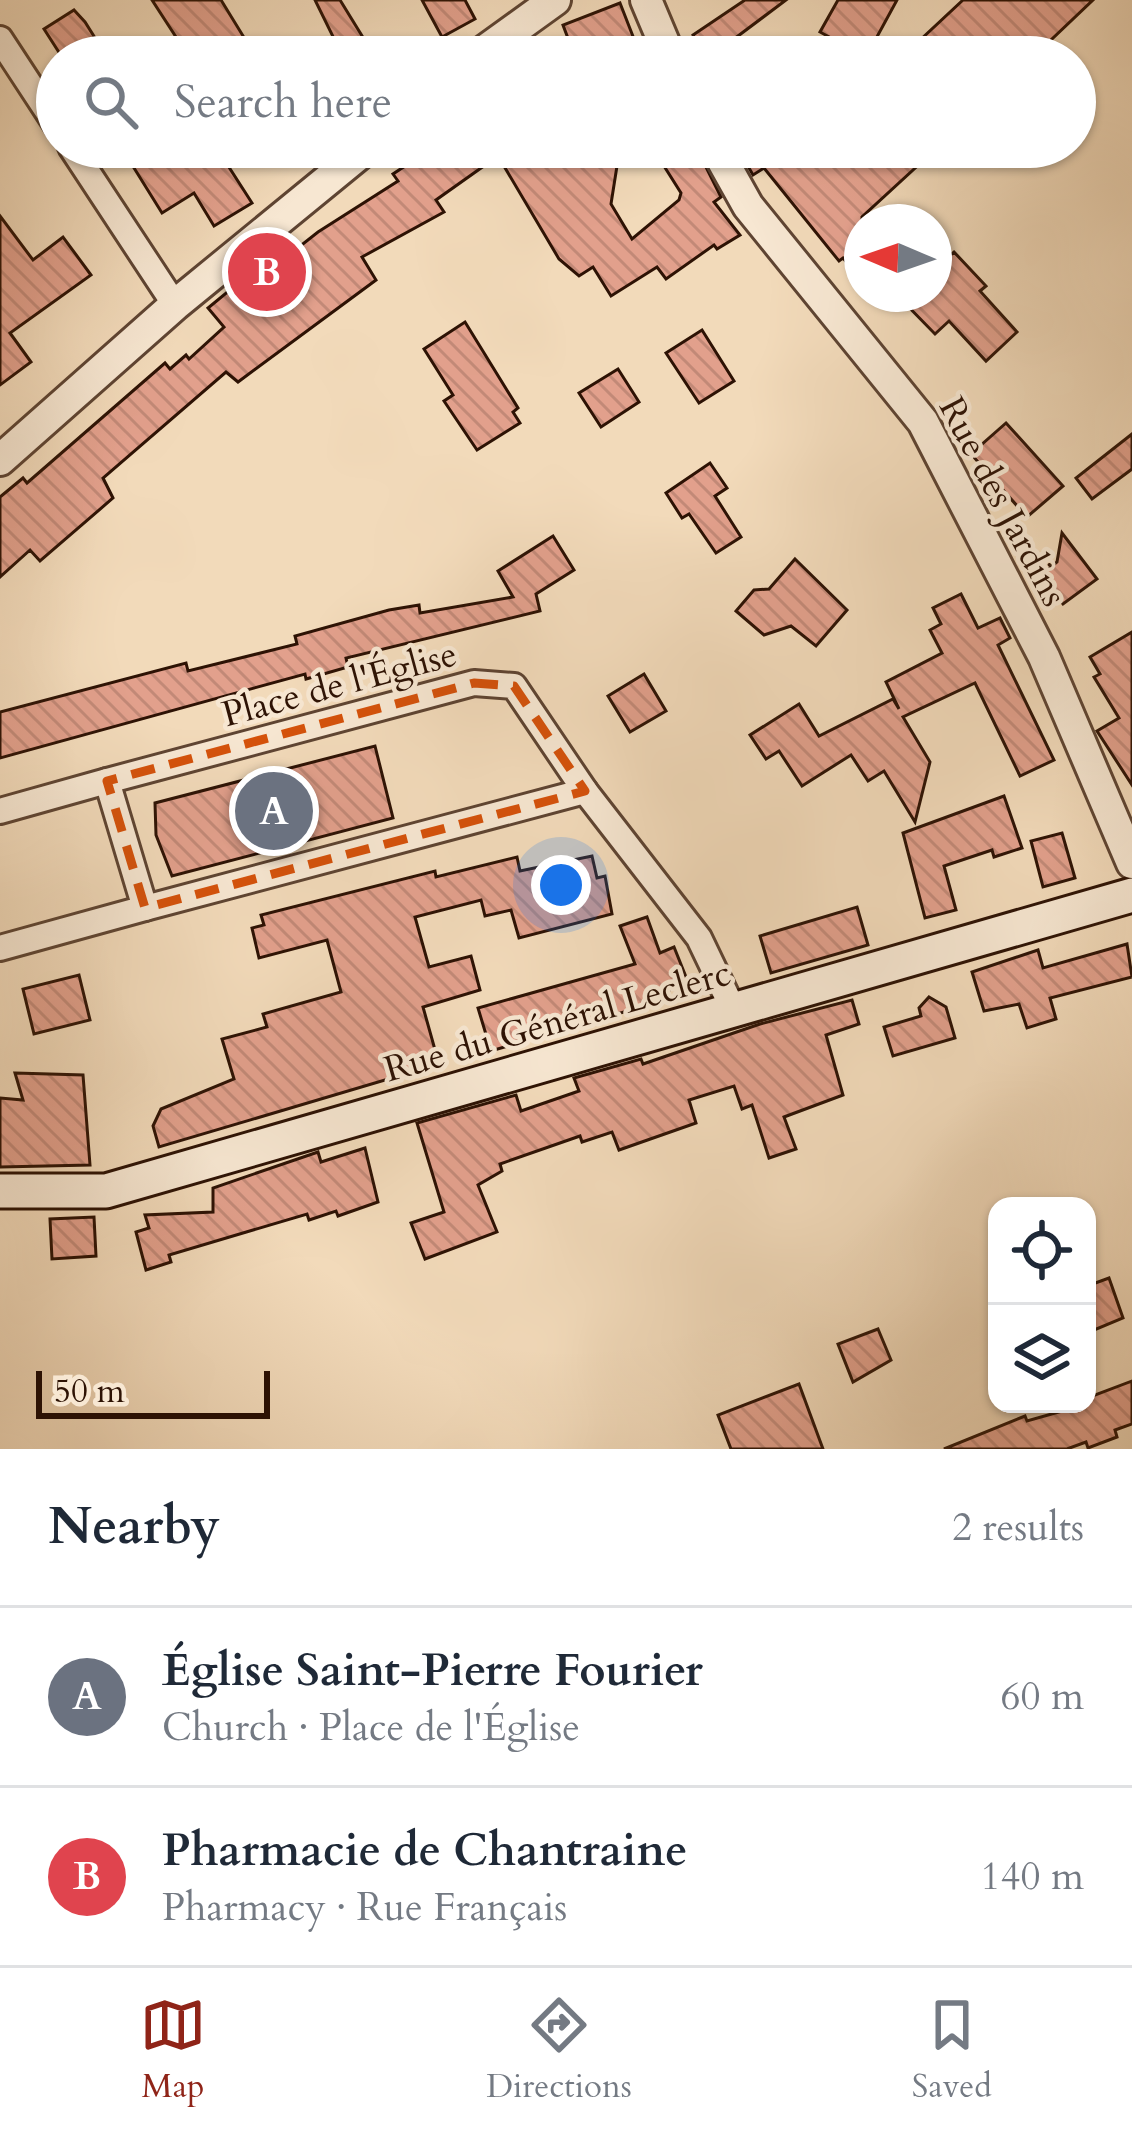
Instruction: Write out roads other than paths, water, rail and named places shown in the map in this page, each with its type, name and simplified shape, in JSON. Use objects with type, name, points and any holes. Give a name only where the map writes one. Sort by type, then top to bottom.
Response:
[{"type":"main road","name":"Rue du Général Leclerc","points":[[0,1191],[106,1192],[1132,895]]},
{"type":"street","points":[[505,36],[555,0]]},
{"type":"street","points":[[646,0],[661,36]]},
{"type":"street","points":[[0,39],[36,94]]},
{"type":"street","points":[[85,168],[175,305]]},
{"type":"street","points":[[1,458],[175,305],[342,168]]},
{"type":"street","name":"Rue des Jardins","points":[[727,168],[748,206],[923,422],[1043,657],[1132,863]]},
{"type":"street","name":"Place de l'Église","points":[[0,811],[474,682],[514,686],[585,790],[699,938],[733,1009]]},
{"type":"street","points":[[107,781],[145,908]]},
{"type":"street","points":[[0,948],[585,790]]},
{"type":"place","name":"Pharmacie de Chantraine","points":[[267,272]]},
{"type":"place","name":"Église Saint-Pierre Fourier","points":[[274,811]]}]
